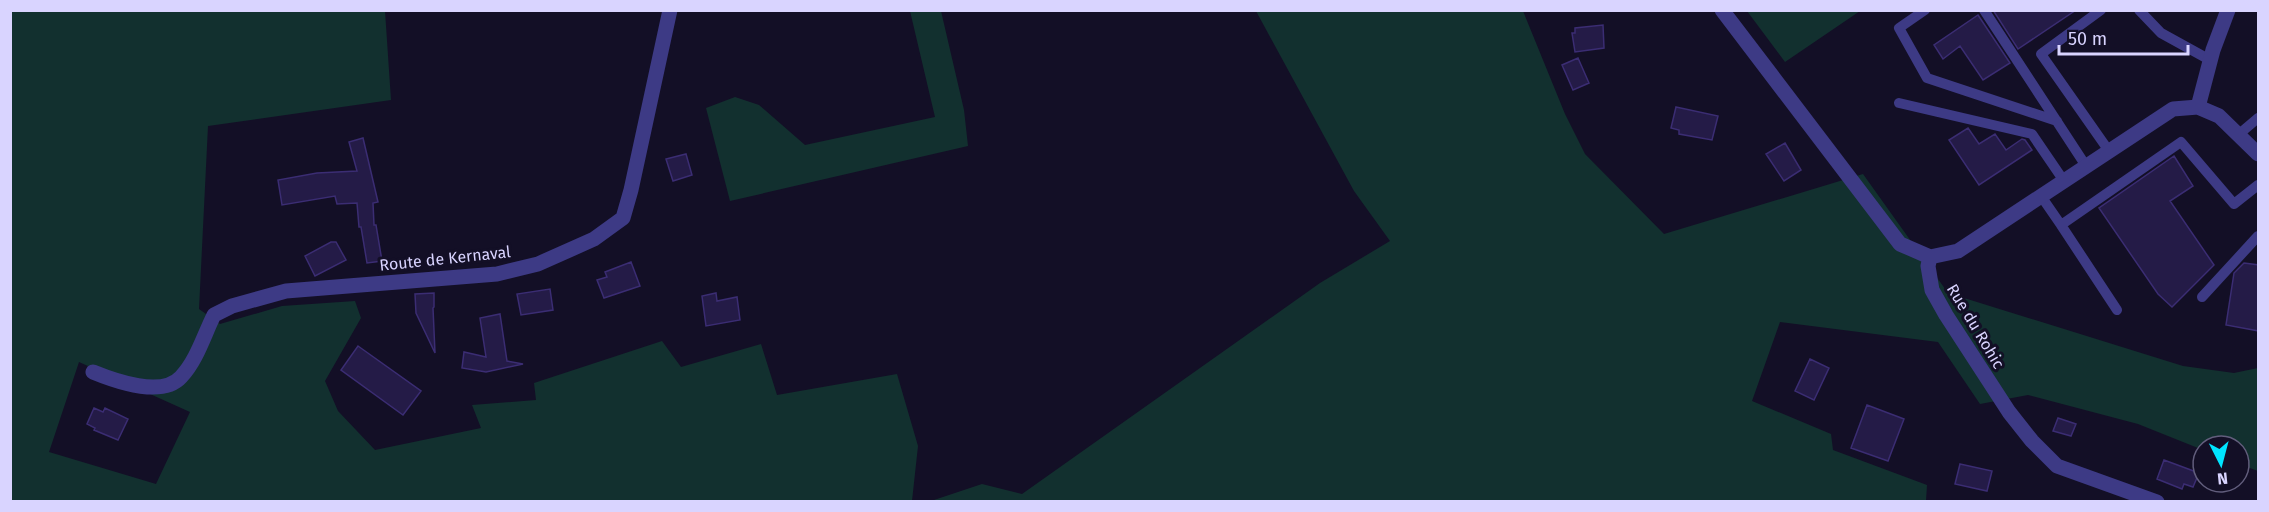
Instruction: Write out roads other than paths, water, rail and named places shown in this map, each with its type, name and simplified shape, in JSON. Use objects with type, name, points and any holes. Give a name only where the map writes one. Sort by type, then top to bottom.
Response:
[{"type":"street","name":"Route de Kernaval","points":[[93,372],[115,381],[143,387],[168,386],[180,378],[193,361],[214,315],[232,306],[286,291],[497,274],[538,264],[594,239],[622,219],[631,190],[670,10]]},
{"type":"street","points":[[1722,10],[1900,244],[1930,257],[1958,251],[2173,109],[2198,107],[2219,116],[2259,154]]},
{"type":"street","points":[[2198,107],[2210,60],[2228,10]]},
{"type":"street","name":"Rue du Rohic","points":[[1930,257],[1928,266],[1932,291],[2009,412],[2032,441],[2057,466],[2157,501]]},
{"type":"lane","points":[[1925,10],[1899,28],[1927,78],[2056,121]]},
{"type":"lane","points":[[1984,10],[2086,166]]},
{"type":"lane","points":[[2101,10],[2041,54],[2109,151]]},
{"type":"lane","points":[[2139,10],[2161,33],[2210,60]]},
{"type":"lane","points":[[1899,103],[2031,134],[2064,181]]},
{"type":"lane","points":[[2238,135],[2259,118]]},
{"type":"lane","points":[[2061,225],[2181,142],[2234,204],[2259,185]]},
{"type":"lane","points":[[2041,196],[2117,310]]},
{"type":"lane","points":[[2202,297],[2259,236]]}]
